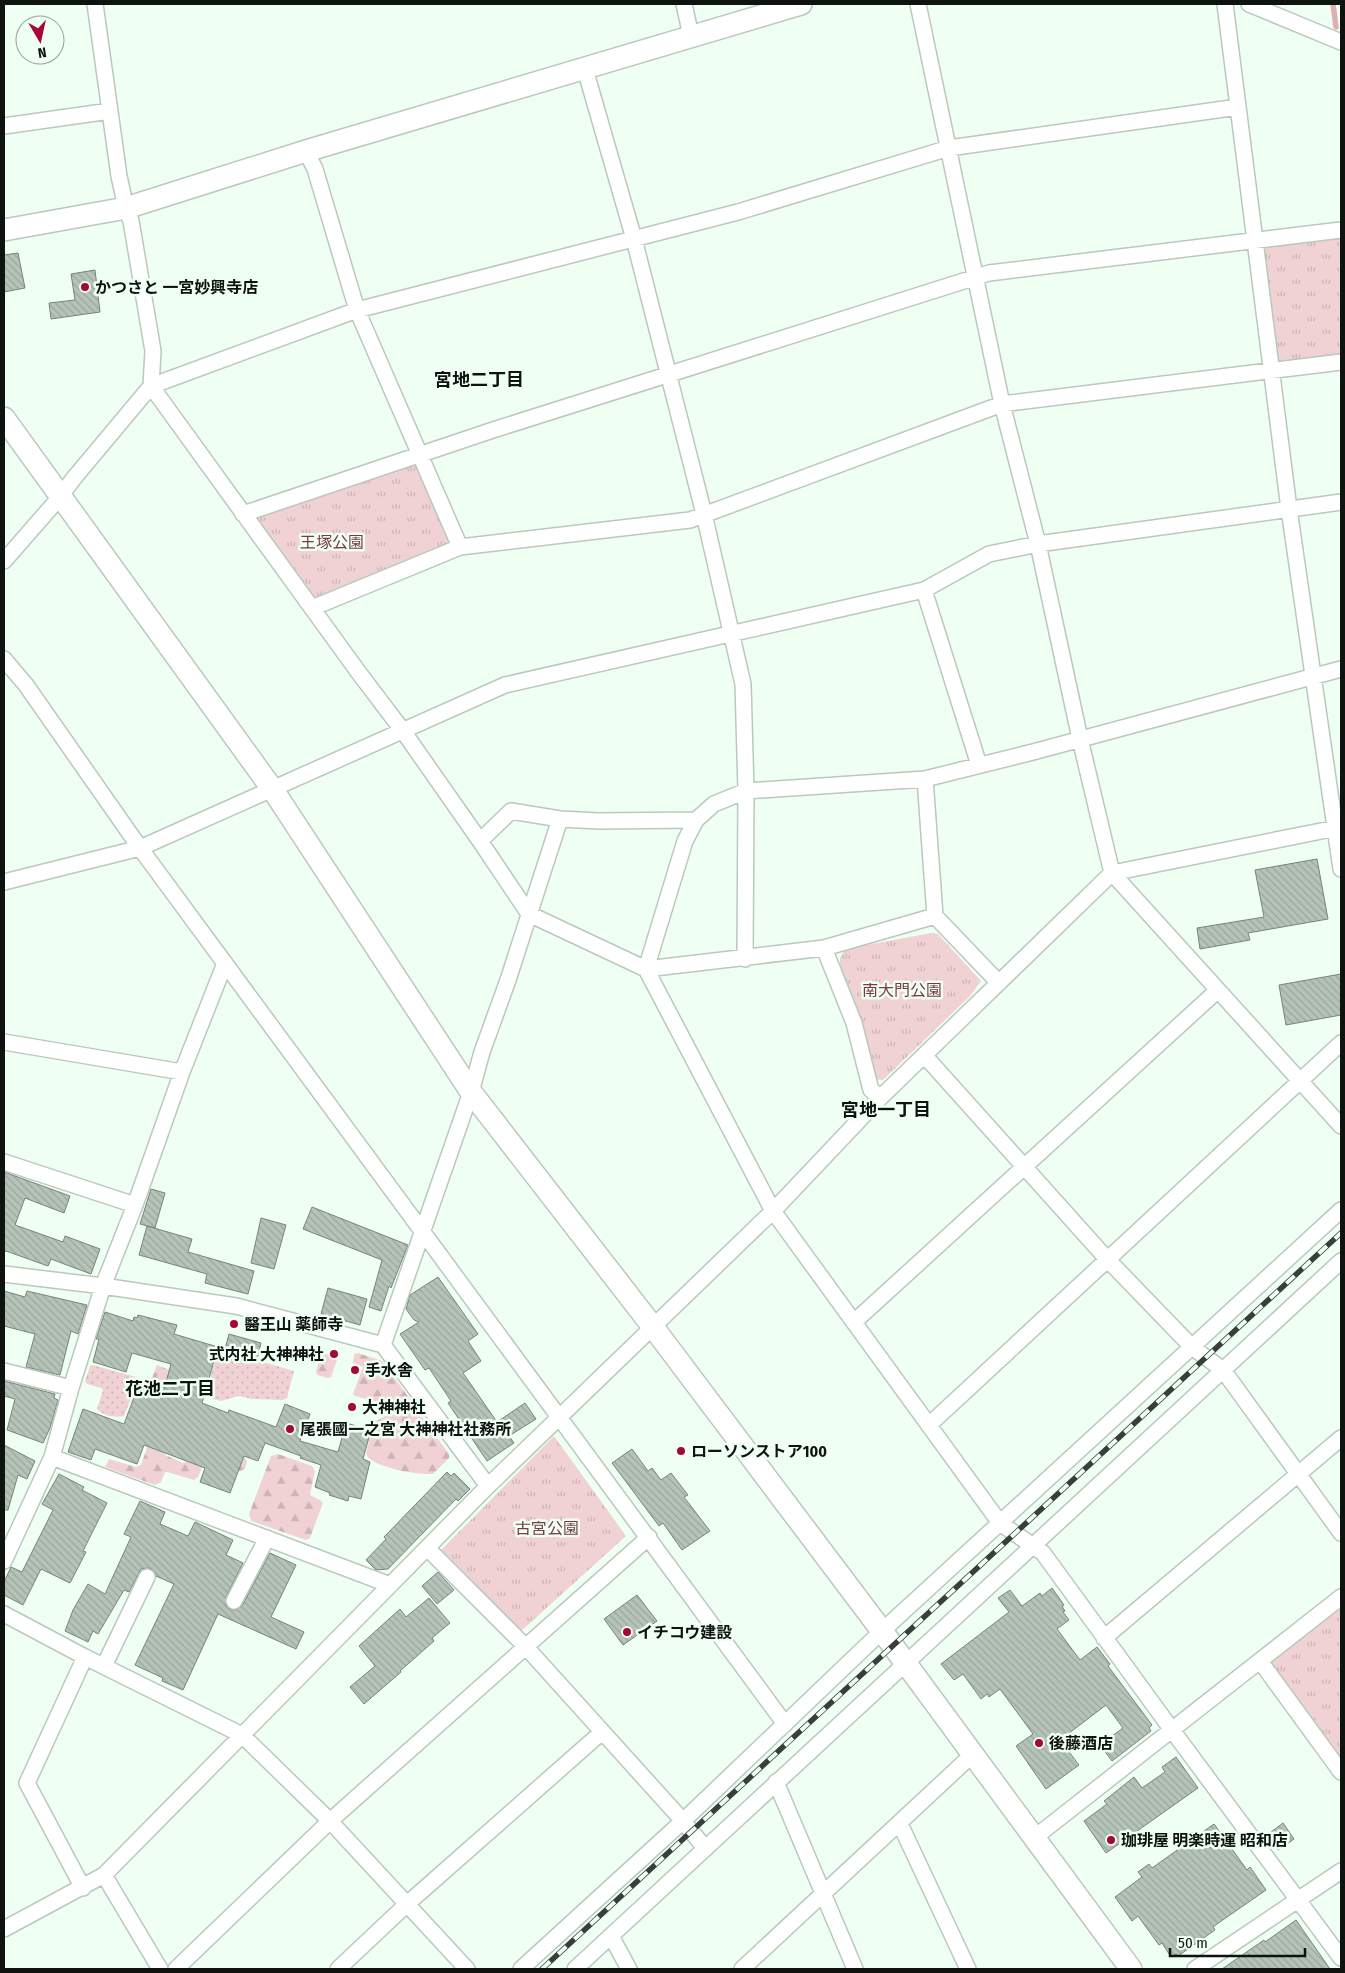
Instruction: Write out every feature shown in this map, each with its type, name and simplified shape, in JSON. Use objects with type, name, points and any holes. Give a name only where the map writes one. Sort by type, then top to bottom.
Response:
[{"type":"street","points":[[95,4],[119,176],[131,221],[153,350],[151,386],[403,731],[480,840],[529,914],[646,969],[745,959],[824,948],[935,916]]},
{"type":"street","points":[[684,4],[691,36]]},
{"type":"street","points":[[4,230],[126,208],[306,151],[801,4]]},
{"type":"street","points":[[918,4],[977,277],[1002,404],[1038,544],[1080,739],[1112,873],[1341,1126]]},
{"type":"street","points":[[1225,4],[1289,509],[1313,675],[1338,827],[1341,869]]},
{"type":"street","points":[[1249,4],[1341,42]]},
{"type":"street","points":[[585,69],[634,239],[704,514],[743,684],[746,791],[745,959]]},
{"type":"street","points":[[4,561],[60,497],[151,386],[357,310],[738,212],[949,148],[1238,107]]},
{"type":"street","points":[[4,126],[110,111]]},
{"type":"street","points":[[306,151],[315,169],[357,310],[460,548]]},
{"type":"street","points":[[243,514],[420,455],[989,273],[1341,230]]},
{"type":"street","points":[[312,608],[460,548],[690,520],[1002,404],[1341,362]]},
{"type":"street","points":[[4,418],[273,790],[471,1092],[653,1327],[882,1631],[1131,1969]]},
{"type":"street","points":[[4,882],[140,848],[505,685],[924,590],[989,554],[1038,544],[1341,502]]},
{"type":"street","points":[[924,590],[979,765]]},
{"type":"street","points":[[4,659],[26,685],[140,848],[785,1724]]},
{"type":"street","points":[[1341,669],[1080,739],[925,778],[746,791],[714,804],[696,820],[685,841],[646,969],[773,1211],[1000,1523],[1042,1553],[1341,1958]]},
{"type":"street","points":[[925,778],[935,916],[999,982]]},
{"type":"street","points":[[480,840],[511,811],[560,819],[599,822],[696,820]]},
{"type":"street","points":[[383,1345],[471,1092],[482,1052],[560,819]]},
{"type":"street","points":[[4,1929],[104,1876],[488,1486],[773,1211],[881,1097],[1112,873],[1338,827]]},
{"type":"street","points":[[824,948],[854,1023],[871,1090],[881,1097]]},
{"type":"street","points":[[4,1560],[52,1457],[71,1388],[103,1286],[135,1205],[182,1072],[225,964]]},
{"type":"street","points":[[854,1322],[1218,990]]},
{"type":"street","points":[[4,1042],[182,1072]]},
{"type":"street","points":[[929,1425],[1341,1043]]},
{"type":"street","points":[[924,1055],[1107,1259],[1192,1347],[1223,1370],[1341,1533]]},
{"type":"street","points":[[4,1162],[135,1205]]},
{"type":"street","points":[[520,1969],[683,1821],[882,1631],[1341,1210]]},
{"type":"street","points":[[575,1969],[1341,1261]]},
{"type":"street","points":[[4,1274],[103,1286],[236,1306],[383,1345],[488,1486]]},
{"type":"street","points":[[4,1371],[71,1388]]},
{"type":"street","points":[[1104,1638],[1341,1438]]},
{"type":"street","points":[[52,1457],[390,1585]]},
{"type":"street","points":[[176,1969],[330,1821],[649,1537]]},
{"type":"street","points":[[234,1601],[267,1538]]},
{"type":"street","points":[[428,1549],[525,1646],[683,1821],[705,1848]]},
{"type":"street","points":[[104,1666],[147,1577]]},
{"type":"street","points":[[1034,1838],[1341,1597]]},
{"type":"street","points":[[4,1614],[85,1657],[242,1734],[330,1821],[467,1969]]},
{"type":"street","points":[[82,1888],[27,1782],[85,1657]]},
{"type":"street","points":[[1260,1661],[1341,1772]]},
{"type":"street","points":[[338,1969],[407,1904],[602,1732]]},
{"type":"street","points":[[742,1969],[972,1755]]},
{"type":"street","points":[[776,1782],[855,1969]]},
{"type":"street","points":[[900,1824],[968,1969]]},
{"type":"street","points":[[1195,1969],[1341,1871]]},
{"type":"street","points":[[104,1876],[160,1969]]},
{"type":"street","points":[[611,1936],[629,1969]]},
{"type":"green space","points":[[1341,236],[1341,358],[1276,365],[1261,245]]},
{"type":"green space","name":"王塚公園","points":[[417,461],[452,545],[313,603],[253,517]]},
{"type":"green space","name":"南大門公園","points":[[931,933],[938,934],[981,981],[970,996],[883,1080],[875,1079],[840,966],[840,958],[845,949]]},
{"type":"green space","points":[[230,1337],[244,1341],[241,1355],[294,1371],[287,1398],[283,1400],[253,1399],[239,1396],[221,1401],[189,1392],[193,1377],[209,1381],[215,1361],[222,1362]]},
{"type":"green space","points":[[324,1353],[335,1357],[337,1360],[331,1377],[328,1378],[317,1375],[316,1372],[321,1354]]},
{"type":"green space","points":[[358,1353],[382,1361],[410,1401],[396,1407],[355,1396],[353,1394],[363,1367],[353,1363],[354,1354]]},
{"type":"green space","points":[[93,1365],[136,1377],[138,1381],[124,1416],[110,1416],[97,1409],[103,1390],[87,1384],[85,1381],[90,1366]]},
{"type":"green space","points":[[157,1365],[190,1378],[184,1396],[150,1383]]},
{"type":"green space","points":[[411,1409],[416,1409],[449,1454],[449,1458],[433,1474],[407,1472],[386,1467],[370,1459],[366,1454],[373,1423],[387,1415],[401,1415]]},
{"type":"green space","name":"古宮公園","points":[[554,1436],[626,1536],[519,1633],[441,1550]]},
{"type":"green space","points":[[150,1439],[168,1443],[165,1455],[183,1463],[187,1461],[194,1443],[244,1457],[247,1461],[245,1469],[240,1471],[205,1460],[198,1477],[194,1480],[165,1472],[161,1482],[155,1485],[105,1467],[109,1459],[136,1467],[141,1465]]},
{"type":"green space","points":[[278,1454],[312,1466],[315,1471],[310,1495],[323,1503],[310,1538],[306,1540],[251,1521],[249,1514],[271,1456]]},
{"type":"green space","points":[[1341,1601],[1341,1767],[1264,1661]]},
{"type":"building","points":[[18,253],[25,288],[4,292],[4,255]]},
{"type":"building","name":"かつさと 一宮妙興寺店","points":[[95,270],[100,312],[51,319],[49,303],[75,300],[71,274]]},
{"type":"building","points":[[1317,859],[1328,919],[1248,933],[1250,940],[1200,949],[1197,928],[1264,917],[1255,870]]},
{"type":"building","points":[[1341,974],[1341,1015],[1286,1025],[1279,985]]},
{"type":"building","points":[[4,1172],[70,1196],[64,1213],[25,1198],[15,1225],[63,1242],[65,1236],[100,1249],[91,1274],[51,1259],[48,1266],[6,1251],[4,1252]]},
{"type":"building","points":[[151,1189],[165,1193],[155,1228],[140,1224]]},
{"type":"building","points":[[312,1207],[408,1245],[391,1288],[389,1286],[381,1311],[369,1307],[382,1260],[303,1229]]},
{"type":"building","points":[[261,1218],[286,1225],[274,1269],[251,1263]]},
{"type":"building","points":[[147,1226],[192,1239],[188,1252],[254,1271],[248,1294],[205,1283],[207,1274],[139,1255]]},
{"type":"building","points":[[438,1277],[478,1334],[468,1341],[481,1361],[463,1373],[497,1422],[525,1403],[536,1419],[509,1436],[514,1443],[487,1461],[448,1403],[451,1401],[429,1368],[425,1370],[400,1334],[419,1322],[414,1320],[406,1309],[410,1295]]},
{"type":"building","points":[[328,1288],[367,1299],[360,1325],[321,1314]]},
{"type":"building","points":[[4,1291],[25,1297],[27,1291],[87,1305],[78,1334],[71,1331],[60,1375],[26,1367],[35,1334],[4,1326]]},
{"type":"building","points":[[105,1312],[133,1321],[134,1317],[137,1318],[138,1315],[177,1325],[174,1334],[218,1347],[202,1403],[228,1413],[229,1410],[276,1427],[285,1404],[310,1414],[300,1441],[338,1452],[346,1423],[371,1430],[363,1459],[370,1462],[361,1499],[349,1496],[348,1501],[329,1495],[330,1493],[315,1487],[321,1465],[265,1443],[258,1461],[244,1456],[230,1493],[200,1482],[205,1468],[144,1445],[137,1464],[95,1449],[91,1460],[68,1452],[83,1409],[124,1424],[139,1384],[163,1393],[171,1364],[132,1353],[126,1372],[93,1362],[99,1339],[96,1339]]},
{"type":"building","points":[[229,1334],[261,1343],[257,1359],[225,1349]]},
{"type":"building","points":[[4,1381],[55,1394],[54,1398],[58,1400],[50,1428],[43,1443],[7,1430],[15,1399],[4,1396]]},
{"type":"building","points":[[4,1445],[35,1461],[27,1479],[18,1475],[8,1510],[4,1510]]},
{"type":"building","points":[[632,1449],[648,1471],[652,1468],[661,1480],[671,1473],[688,1495],[684,1497],[710,1531],[682,1550],[663,1523],[659,1526],[612,1463]]},
{"type":"building","points":[[447,1472],[451,1476],[454,1473],[470,1489],[458,1501],[456,1499],[388,1569],[376,1570],[366,1560],[386,1539],[384,1537]]},
{"type":"building","points":[[59,1474],[84,1487],[82,1490],[107,1503],[83,1551],[86,1552],[70,1583],[41,1569],[23,1605],[4,1595],[4,1582],[11,1567],[22,1572],[53,1510],[42,1504]]},
{"type":"building","points":[[140,1501],[165,1512],[160,1524],[188,1536],[195,1522],[233,1540],[226,1555],[243,1563],[226,1597],[226,1606],[230,1609],[235,1610],[242,1606],[270,1553],[296,1565],[271,1617],[304,1632],[296,1649],[218,1614],[183,1690],[162,1681],[163,1678],[135,1665],[174,1584],[156,1576],[151,1569],[147,1568],[141,1569],[129,1592],[124,1590],[98,1634],[93,1631],[88,1642],[65,1631],[73,1610],[88,1584],[105,1594],[131,1537],[124,1534]]},
{"type":"building","points":[[438,1572],[454,1590],[437,1604],[422,1586]]},
{"type":"building","points":[[1052,1588],[1064,1605],[1062,1606],[1065,1611],[1063,1612],[1069,1620],[1057,1629],[1080,1660],[1097,1647],[1110,1664],[1108,1666],[1152,1725],[1149,1728],[1151,1731],[1112,1761],[1100,1745],[1123,1728],[1106,1705],[1060,1740],[1079,1765],[1046,1789],[1016,1746],[1033,1734],[1000,1689],[989,1697],[987,1694],[981,1699],[963,1674],[954,1680],[941,1664],[1009,1612],[998,1598],[1010,1590],[1022,1606],[1040,1593],[1042,1596]]},
{"type":"building","name":"イチコウ建設","points":[[637,1595],[657,1621],[623,1645],[604,1619]]},
{"type":"building","points":[[429,1598],[450,1623],[432,1638],[434,1641],[364,1704],[350,1687],[375,1666],[359,1646],[400,1609],[406,1617]]},
{"type":"building","points":[[1176,1757],[1198,1788],[1106,1853],[1084,1821],[1107,1804],[1104,1801],[1134,1777],[1142,1788],[1165,1772],[1162,1767]]},
{"type":"building","points":[[1283,1823],[1294,1839],[1278,1850],[1267,1835]]},
{"type":"building","points":[[1214,1824],[1247,1870],[1250,1867],[1266,1890],[1213,1927],[1215,1930],[1178,1956],[1176,1954],[1171,1957],[1162,1943],[1159,1945],[1138,1916],[1132,1921],[1115,1897],[1142,1877],[1138,1872],[1149,1864],[1152,1868]]},
{"type":"building","points":[[1296,1920],[1330,1969],[1222,1969],[1264,1940],[1265,1942]]},
{"type":"waterway","points":[[1333,4],[1336,27]]},
{"type":"railway","points":[[542,1969],[1341,1233]]},
{"type":"place","name":"かつさと 一宮妙興寺店","points":[[85,287]]},
{"type":"place","name":"醫王山 薬師寺","points":[[234,1324]]},
{"type":"place","name":"式内社 大神神社","points":[[334,1354]]},
{"type":"place","name":"手水舎","points":[[355,1370]]},
{"type":"place","name":"大神神社","points":[[352,1407]]},
{"type":"place","name":"尾張國一之宮 大神神社社務所","points":[[290,1429]]},
{"type":"place","name":"ローソンストア100","points":[[681,1451]]},
{"type":"place","name":"イチコウ建設","points":[[627,1632]]},
{"type":"place","name":"後藤酒店","points":[[1039,1743]]},
{"type":"place","name":"珈琲屋 明楽時運 昭和店","points":[[1111,1840]]},
{"type":"district","name":"宮地二丁目","points":[[479,380]]},
{"type":"district","name":"宮地一丁目","points":[[886,1110]]},
{"type":"district","name":"花池二丁目","points":[[170,1389]]}]
